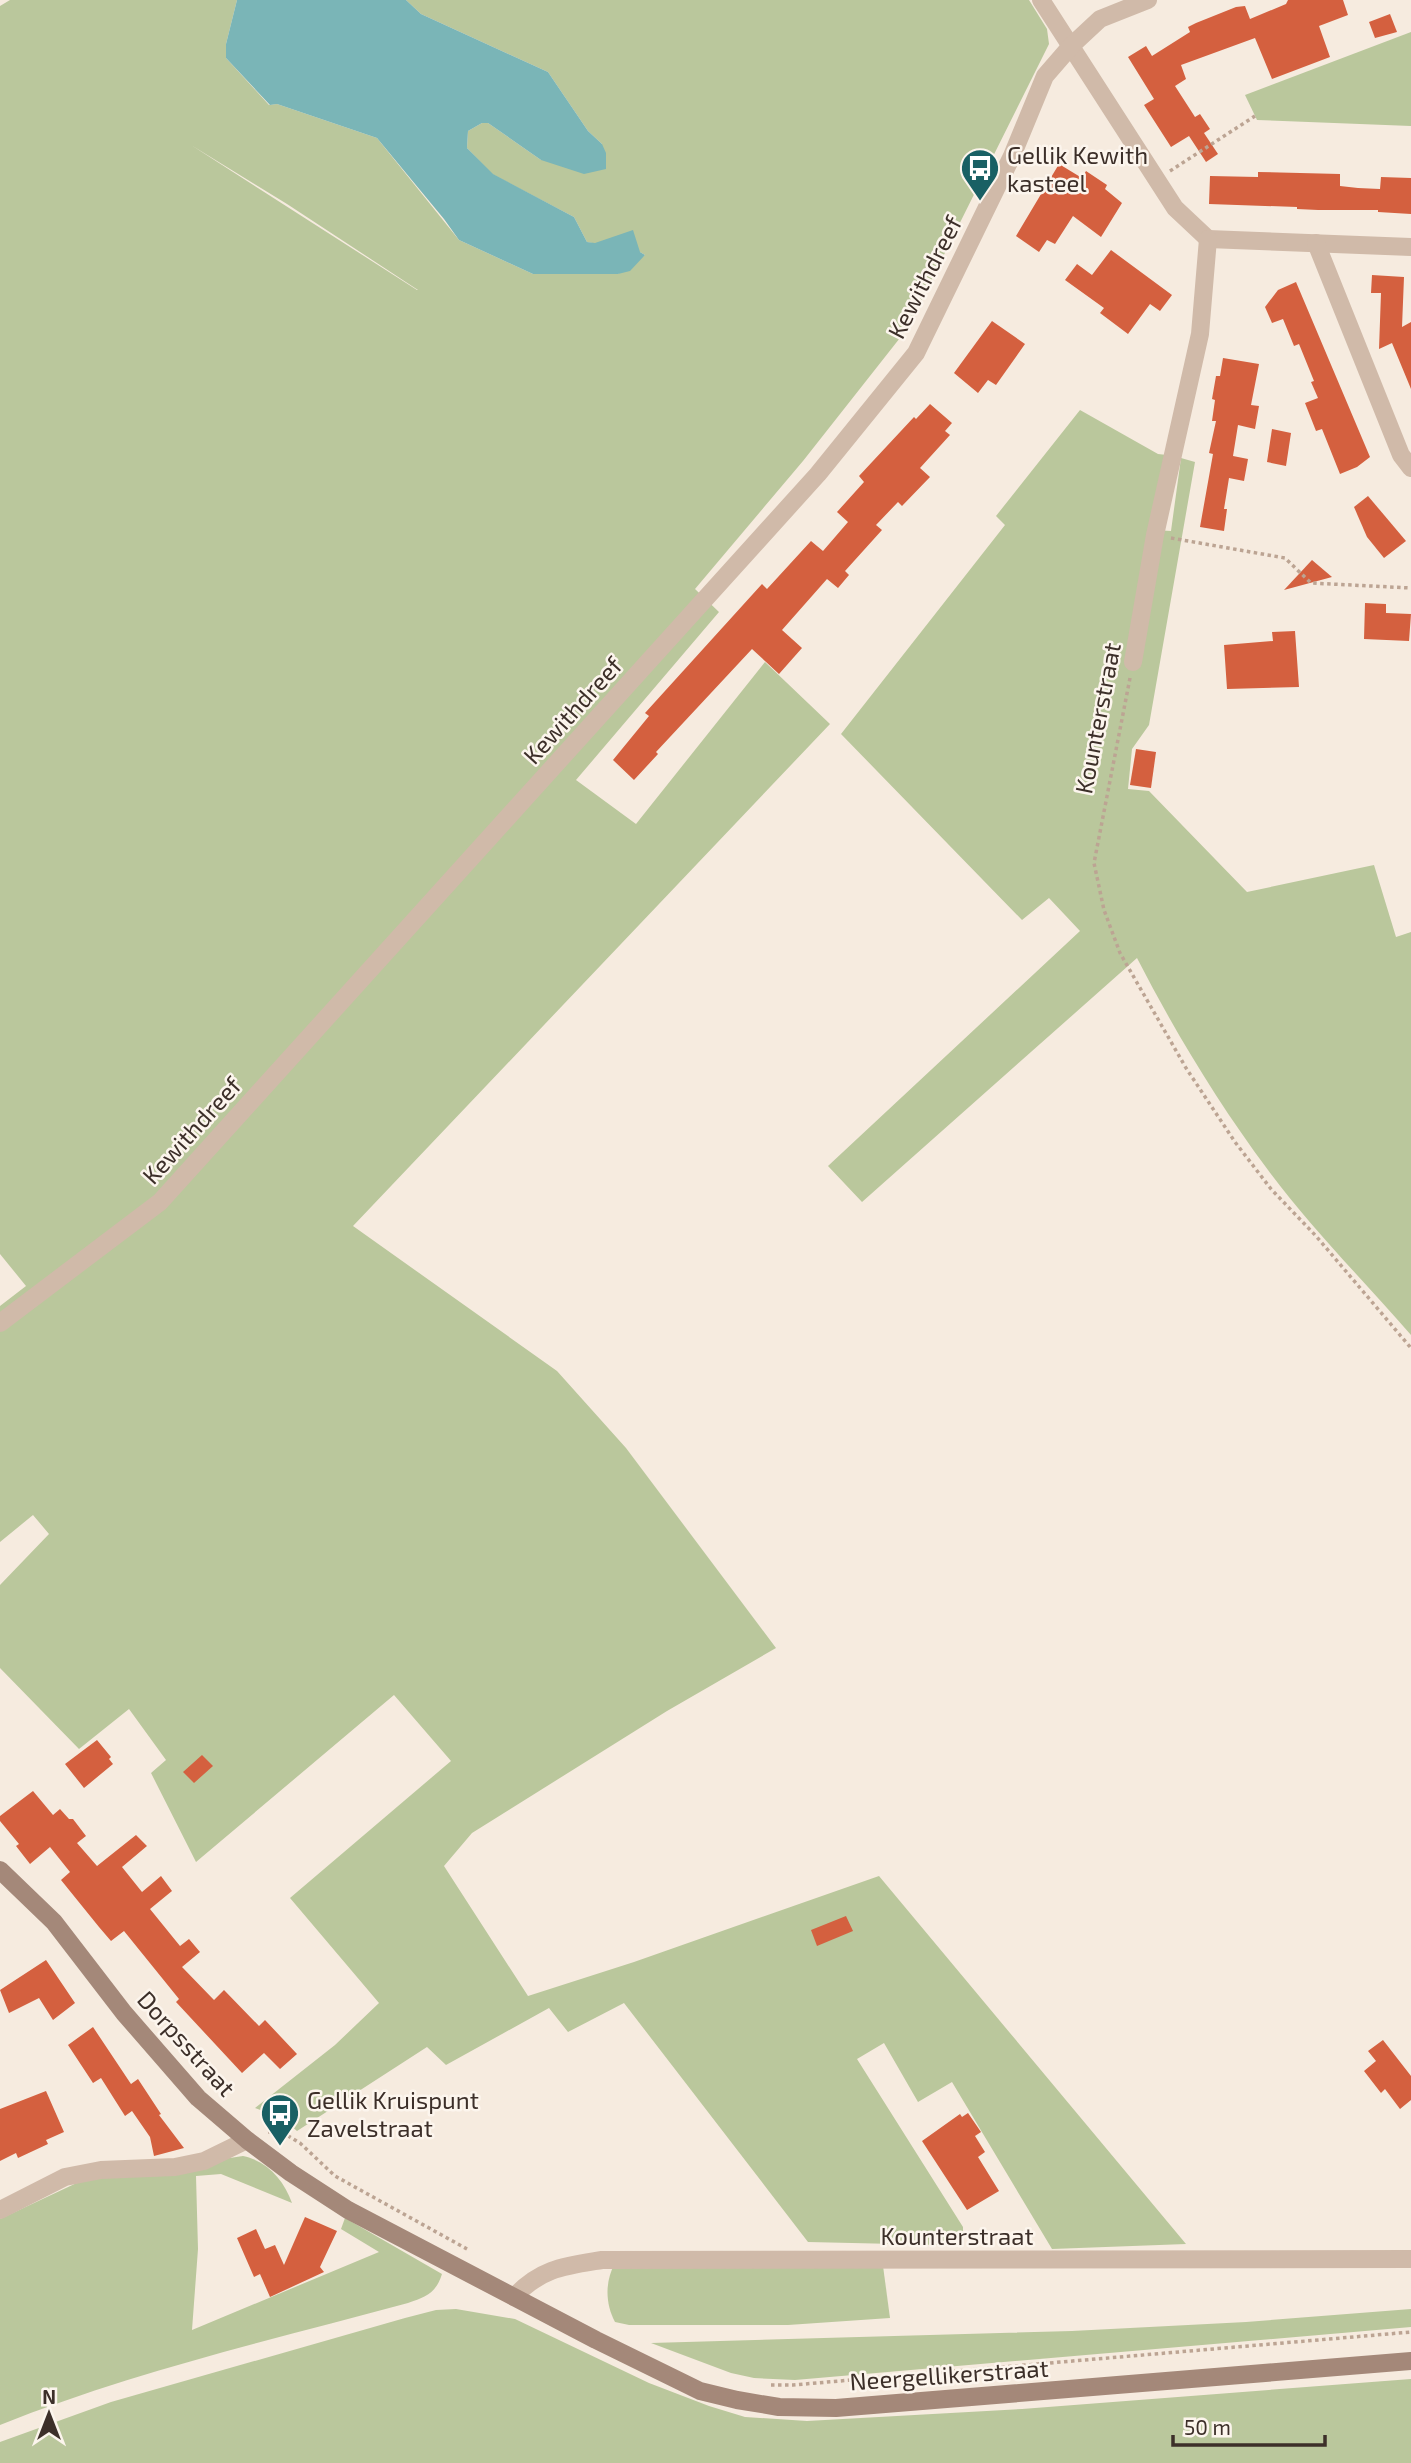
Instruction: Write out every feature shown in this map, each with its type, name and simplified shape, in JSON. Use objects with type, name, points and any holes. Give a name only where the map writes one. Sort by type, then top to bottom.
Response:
[{"type":"street","points":[[1041,0],[1175,208],[1208,239],[1411,247]]},
{"type":"street","name":"Kewithdreef","points":[[0,1322],[160,1202],[818,474],[915,353],[1012,156],[1045,76],[1071,46],[1100,19],[1148,0]]},
{"type":"street","name":"Kounterstraat","points":[[1133,662],[1155,535],[1200,334],[1208,239]]},
{"type":"street","points":[[1316,243],[1401,455],[1411,468]]},
{"type":"street","name":"Dorpsstraat","points":[[0,1870],[54,1922],[124,2013],[198,2098],[247,2140],[348,2210],[514,2297]]},
{"type":"street","points":[[0,2210],[65,2177],[101,2170],[175,2167],[204,2161],[247,2140]]},
{"type":"street","name":"Kounterstraat","points":[[514,2297],[528,2282],[558,2267],[602,2260],[1411,2259]]},
{"type":"street","name":"Neergellikerstraat","points":[[514,2297],[700,2391],[779,2407],[836,2408],[900,2404],[1411,2361]]},
{"type":"path","points":[[1157,180],[1255,116]]},
{"type":"path","points":[[1155,535],[1284,558],[1311,583],[1411,588]]},
{"type":"path","name":"Kounterstraat","points":[[1133,662],[1094,863],[1104,910],[1120,953],[1186,1068],[1235,1142],[1272,1189],[1316,1236],[1411,1348]]},
{"type":"path","points":[[247,2140],[259,2133],[280,2132],[300,2143],[335,2176],[467,2249]]},
{"type":"path","points":[[761,2385],[793,2385],[1411,2332]]},
{"type":"green space","points":[[10,0],[237,0],[226,44],[226,58],[269,105],[277,104],[377,138],[459,240],[533,274],[618,274],[645,255],[587,242],[574,217],[492,174],[467,148],[468,131],[482,123],[488,123],[541,160],[602,144],[588,131],[548,72],[421,14],[406,0],[1029,0],[1047,29],[1049,44],[907,329],[803,461],[695,589],[719,612],[576,780],[636,824],[765,662],[830,724],[353,1226],[557,1371],[626,1448],[776,1648],[667,1711],[472,1833],[444,1866],[528,1996],[634,1962],[879,1876],[1186,2244],[1052,2249],[952,2082],[918,2102],[884,2043],[857,2059],[963,2227],[963,2237],[957,2244],[940,2245],[808,2242],[624,2003],[568,2032],[549,2008],[446,2065],[427,2047],[297,2131],[282,2118],[255,2108],[335,2045],[379,2003],[290,1898],[451,1761],[394,1695],[196,1862],[151,1773],[166,1760],[129,1709],[79,1749],[0,1668],[0,1585],[49,1534],[33,1515],[0,1542],[0,1306],[26,1286],[0,1254],[0,6]],"holes":[[[191,145],[287,204],[418,290]]]},
{"type":"green space","points":[[1411,32],[1411,126],[1257,120],[1245,95]]},
{"type":"green space","points":[[1080,410],[1158,454],[1167,455],[1154,530],[1171,531],[1181,458],[1195,462],[1149,725],[1132,749],[1128,789],[1149,791],[1247,892],[1374,865],[1396,937],[1411,932],[1411,1335],[1302,1213],[1250,1145],[1198,1067],[1137,958],[862,1202],[828,1166],[1080,931],[1049,898],[1022,920],[841,734],[1005,525],[996,516]]},
{"type":"green space","points":[[243,2156],[260,2162],[274,2173],[292,2203],[221,2174],[196,2176],[198,2249],[192,2330],[379,2252],[341,2229],[345,2218],[442,2274],[437,2286],[425,2296],[408,2303],[151,2373],[0,2425],[0,2219],[83,2180]]},
{"type":"green space","points":[[615,2263],[883,2266],[890,2318],[788,2325],[629,2325],[615,2322],[609,2307],[608,2285]]},
{"type":"green space","points":[[456,2309],[515,2319],[649,2383],[745,2417],[807,2421],[1022,2409],[1411,2379],[1411,2463],[0,2463],[0,2442],[111,2402],[405,2318],[436,2310]]},
{"type":"green space","points":[[1411,2309],[1411,2327],[795,2380],[754,2378],[731,2373],[651,2343],[1072,2331],[1246,2322]]},
{"type":"water","points":[[237,0],[406,0],[421,14],[548,72],[588,131],[602,144],[606,153],[606,169],[584,174],[541,160],[488,123],[482,123],[468,131],[467,148],[493,174],[574,217],[587,242],[595,243],[633,230],[640,252],[645,255],[630,271],[618,274],[533,274],[459,240],[377,138],[277,104],[270,105],[226,58],[226,44]]},
{"type":"building","points":[[1288,0],[1343,0],[1348,15],[1319,26],[1330,57],[1272,79],[1255,38],[1181,65],[1186,79],[1175,86],[1195,117],[1200,114],[1210,129],[1204,133],[1218,154],[1206,162],[1189,136],[1171,147],[1144,105],[1154,99],[1128,57],[1146,46],[1152,56],[1190,32],[1188,27],[1236,7],[1245,6],[1250,19],[1286,4]]},
{"type":"building","points":[[1390,14],[1397,32],[1375,38],[1369,22]]},
{"type":"building","points":[[1059,164],[1082,178],[1086,171],[1107,185],[1105,189],[1122,203],[1101,237],[1073,216],[1055,244],[1047,240],[1039,252],[1016,236]]},
{"type":"building","points":[[1258,172],[1340,174],[1340,186],[1380,189],[1381,177],[1411,178],[1411,214],[1378,210],[1318,210],[1209,204],[1210,176],[1258,177]]},
{"type":"building","points":[[1111,250],[1172,295],[1160,311],[1150,304],[1128,334],[1100,313],[1104,308],[1065,280],[1077,264],[1092,275]]},
{"type":"building","points":[[1372,275],[1404,277],[1402,327],[1411,322],[1411,389],[1392,343],[1379,349],[1381,293],[1371,293]]},
{"type":"building","points":[[1296,282],[1370,457],[1357,467],[1340,474],[1322,429],[1316,431],[1305,403],[1318,398],[1299,344],[1294,346],[1283,319],[1272,323],[1265,307],[1278,290]]},
{"type":"building","points":[[992,321],[1025,344],[996,385],[988,380],[978,393],[954,373]]},
{"type":"building","points":[[1223,358],[1259,364],[1251,405],[1259,406],[1255,429],[1238,425],[1233,456],[1248,459],[1244,481],[1229,478],[1224,531],[1200,527],[1213,454],[1209,453],[1216,421],[1212,421],[1215,400],[1212,399]]},
{"type":"building","points":[[930,404],[952,423],[945,431],[950,435],[920,468],[930,477],[902,506],[898,502],[876,525],[882,530],[845,571],[849,575],[838,588],[827,579],[782,630],[802,648],[779,674],[752,649],[656,752],[658,754],[634,780],[613,760],[649,716],[645,713],[762,584],[767,589],[811,541],[823,551],[848,522],[837,512],[864,482],[859,476],[914,417],[916,419]]},
{"type":"building","points":[[1272,429],[1291,433],[1286,466],[1267,462]]},
{"type":"building","points":[[1368,496],[1406,541],[1384,558],[1367,537],[1354,507]]},
{"type":"building","points":[[1312,560],[1332,577],[1284,590]]},
{"type":"building","points":[[1365,603],[1386,604],[1386,613],[1411,614],[1409,641],[1364,639]]},
{"type":"building","points":[[1295,631],[1299,687],[1227,689],[1224,645],[1273,641],[1272,632]]},
{"type":"building","points":[[1136,749],[1156,752],[1151,788],[1130,785]]},
{"type":"building","points":[[97,1740],[111,1757],[109,1759],[113,1764],[84,1788],[65,1764]]},
{"type":"building","points":[[202,1755],[213,1766],[194,1783],[183,1772]]},
{"type":"building","points":[[33,1791],[53,1815],[60,1809],[69,1819],[73,1819],[86,1836],[77,1843],[97,1866],[136,1835],[147,1846],[122,1867],[142,1892],[161,1876],[172,1891],[150,1909],[180,1946],[189,1939],[200,1952],[182,1967],[214,2000],[224,1990],[259,2026],[265,2020],[297,2054],[280,2069],[264,2053],[242,2073],[176,2002],[179,1999],[124,1931],[111,1941],[99,1927],[61,1880],[70,1872],[50,1847],[30,1864],[16,1846],[19,1844],[0,1821],[0,1816]]},
{"type":"building","points":[[846,1916],[853,1931],[817,1946],[811,1930]]},
{"type":"building","points":[[46,1960],[75,2003],[53,2020],[39,1998],[9,2013],[0,1990]]},
{"type":"building","points":[[93,2027],[131,2084],[138,2079],[161,2114],[159,2115],[184,2148],[154,2156],[150,2137],[132,2111],[125,2116],[101,2078],[93,2083],[68,2045]]},
{"type":"building","points":[[1383,2040],[1411,2076],[1411,2100],[1400,2109],[1385,2089],[1381,2093],[1364,2071],[1376,2061],[1368,2051]]},
{"type":"building","points":[[46,2091],[64,2132],[46,2140],[48,2144],[18,2158],[16,2153],[0,2161],[0,2109]]},
{"type":"building","points":[[968,2113],[981,2132],[975,2136],[985,2152],[978,2157],[999,2191],[967,2210],[922,2141],[960,2114],[962,2117]]},
{"type":"building","points":[[305,2217],[337,2231],[320,2267],[324,2272],[270,2297],[260,2274],[254,2277],[237,2238],[256,2229],[265,2249],[275,2245],[284,2265]]},
{"type":"place","name":"Gellik Kewith kasteel","points":[[980,202]]},
{"type":"place","name":"Gellik Kruispunt Zavelstraat","points":[[280,2147]]}]
